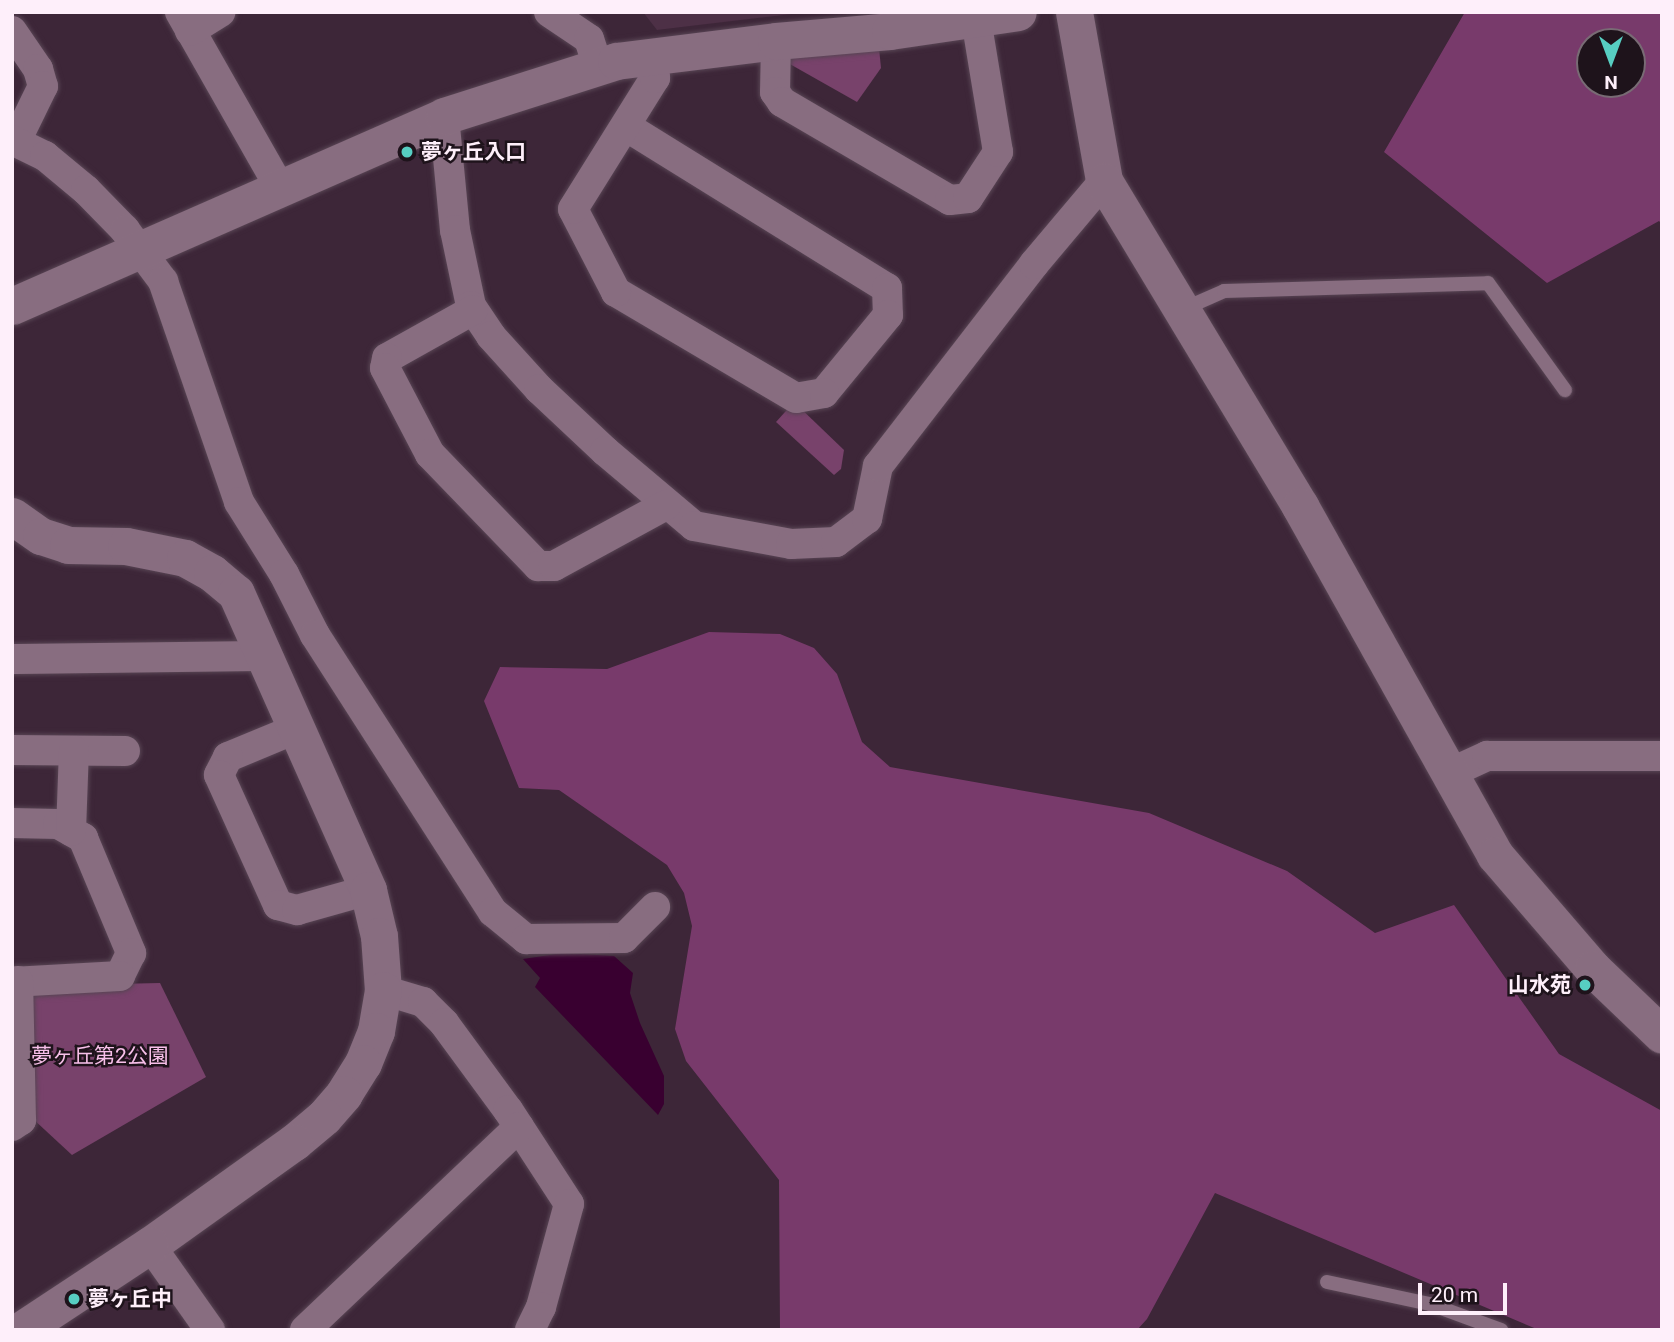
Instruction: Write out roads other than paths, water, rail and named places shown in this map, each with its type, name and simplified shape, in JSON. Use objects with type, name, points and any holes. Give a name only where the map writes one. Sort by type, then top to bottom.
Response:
[{"type":"street","points":[[221,12],[185,22],[280,188]]},
{"type":"street","points":[[549,12],[589,39],[598,67]]},
{"type":"street","points":[[12,306],[444,116],[615,61],[653,59],[776,41],[1018,12]]},
{"type":"street","points":[[1074,12],[1104,181],[1300,506],[1495,855],[1593,968],[1662,1035]]},
{"type":"street","points":[[776,41],[775,92],[782,102],[950,200],[968,198],[998,152],[976,19]]},
{"type":"street","points":[[12,31],[38,69],[43,86],[14,141],[45,156],[86,190],[140,249],[163,281],[239,502],[284,573],[315,635],[493,912],[526,939],[625,938],[655,907]]},
{"type":"street","points":[[627,127],[887,288],[888,315],[824,393],[796,398],[616,292],[573,209],[627,127],[655,78],[653,59]]},
{"type":"street","points":[[444,116],[455,230],[473,310],[491,336],[539,389],[666,505],[694,526],[791,544],[836,542],[867,519],[878,466],[1042,255],[1104,181]]},
{"type":"street","points":[[473,310],[387,358],[385,368],[430,454],[538,566],[554,566],[666,505]]},
{"type":"street","points":[[12,516],[41,536],[68,545],[126,546],[185,558],[212,573],[236,593],[368,890],[379,936],[383,990],[376,1031],[363,1063],[344,1094],[324,1117],[294,1142],[150,1245],[21,1330]]},
{"type":"street","points":[[12,659],[265,656]]},
{"type":"street","points":[[298,728],[228,757],[219,775],[278,905],[297,910],[368,890]]},
{"type":"street","points":[[12,750],[125,751]]},
{"type":"street","points":[[71,831],[74,751]]},
{"type":"street","points":[[1450,773],[1487,756],[1662,756]]},
{"type":"street","points":[[12,823],[58,824],[83,838],[131,953],[120,976],[15,981],[21,1120],[12,1126]]},
{"type":"street","points":[[383,990],[423,1002],[444,1023],[519,1127],[569,1204],[541,1307],[530,1330]]},
{"type":"street","points":[[304,1330],[519,1127]]},
{"type":"street","points":[[150,1245],[209,1330]]},
{"type":"lane","points":[[1181,310],[1224,291],[1488,283],[1565,390]]},
{"type":"lane","points":[[1327,1282],[1430,1304],[1501,1330]]},
{"type":"place","name":"夢ヶ丘入口","points":[[407,152]]},
{"type":"place","name":"山水苑","points":[[1585,985]]},
{"type":"place","name":"夢ヶ丘中","points":[[74,1299]]},
{"type":"park label","name":"夢ヶ丘第2公園","points":[[100,1056]]}]
